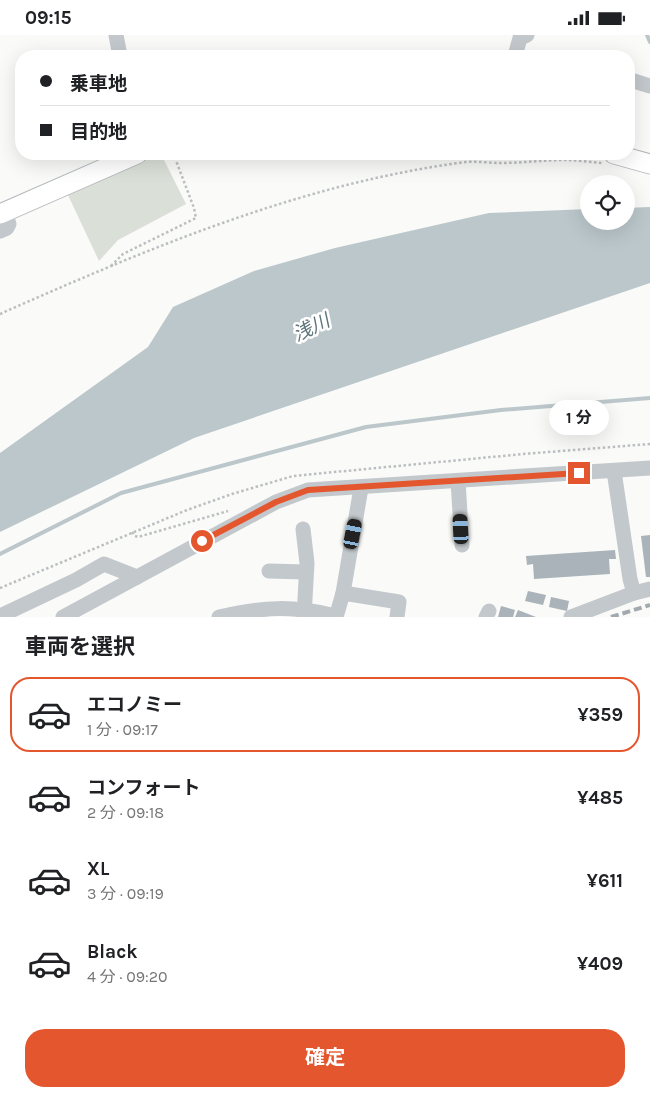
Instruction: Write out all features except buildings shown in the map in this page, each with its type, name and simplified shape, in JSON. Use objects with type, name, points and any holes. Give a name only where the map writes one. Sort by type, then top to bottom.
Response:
[{"type":"main road","points":[[2,213],[123,160]]},
{"type":"main road","points":[[629,160],[649,162]]},
{"type":"street","points":[[116,35],[119,50]]},
{"type":"street","points":[[517,50],[521,36]]},
{"type":"street","points":[[635,81],[650,86]]},
{"type":"street","points":[[0,231],[7,228],[9,224],[2,213]]},
{"type":"street","points":[[63,617],[276,502],[308,490],[650,468]]},
{"type":"street","points":[[614,471],[630,579],[634,593]]},
{"type":"street","points":[[458,481],[462,545]]},
{"type":"street","points":[[219,617],[253,609],[279,608],[336,617],[343,593],[361,488]]},
{"type":"street","points":[[303,529],[307,563],[304,613]]},
{"type":"street","points":[[0,616],[76,580],[104,563],[137,577]]},
{"type":"street","points":[[269,571],[305,572]]},
{"type":"street","points":[[571,617],[634,593],[650,589]]},
{"type":"street","points":[[343,593],[399,602],[397,617]]},
{"type":"path","points":[[110,267],[123,254],[196,218],[176,160]]},
{"type":"path","points":[[0,314],[110,267],[251,213],[325,191],[383,177],[468,162],[500,163],[567,160]]},
{"type":"path","points":[[132,532],[138,537],[236,509]]},
{"type":"shaded area","points":[[143,160],[164,160],[186,204],[118,240],[99,261],[67,193]]},
{"type":"water","name":"浅川","points":[[650,207],[650,283],[194,438],[0,532],[0,453],[148,347],[173,307],[254,271],[335,248],[489,213],[580,209],[580,230],[635,230],[635,208]]},
{"type":"waterway","points":[[647,35],[650,42]]},
{"type":"waterway","points":[[0,554],[121,493],[366,427],[501,410],[650,398]]},
{"type":"railway","points":[[611,617],[650,605]]},
{"type":"route","points":[[202,541],[276,502],[308,490],[579,473]]}]
